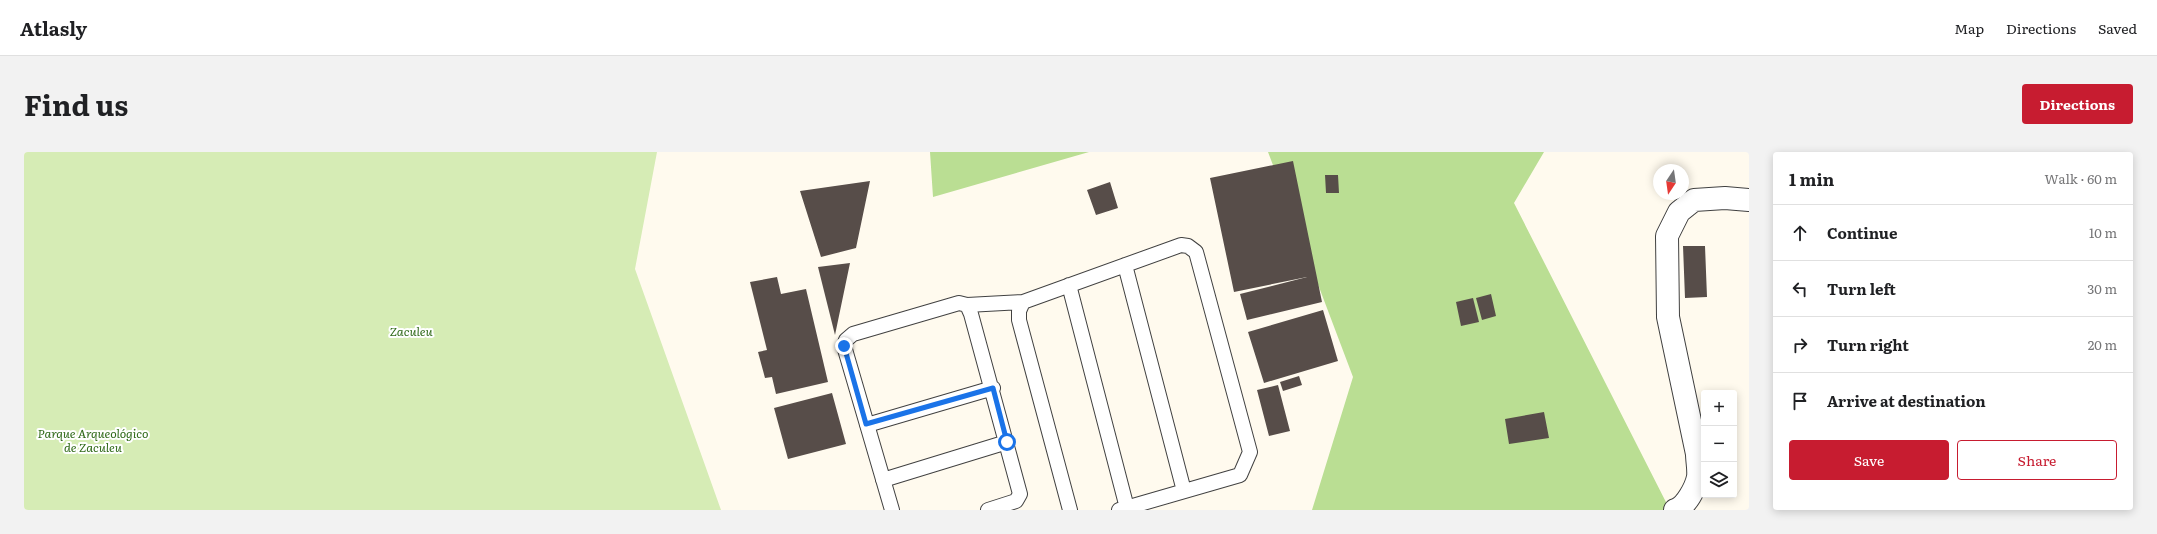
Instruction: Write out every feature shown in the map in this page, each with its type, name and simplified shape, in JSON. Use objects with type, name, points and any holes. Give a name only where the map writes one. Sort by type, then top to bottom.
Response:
[{"type":"street","points":[[1675,510],[1678,509],[1691,495],[1698,476],[1697,454],[1668,317],[1667,236],[1679,212],[1694,200],[1725,198],[1749,200]]},
{"type":"lane","points":[[892,510],[844,346],[846,340],[853,334],[959,304],[1023,302],[1181,244],[1188,246],[1196,252],[1250,452],[1240,474],[1123,509],[1070,285]]},
{"type":"lane","points":[[1125,265],[1184,491]]},
{"type":"lane","points":[[1023,302],[1019,311],[1018,320],[1070,510]]},
{"type":"lane","points":[[967,304],[993,388],[1020,494],[1016,501],[988,510]]},
{"type":"lane","points":[[866,424],[993,388]]},
{"type":"lane","points":[[883,480],[1007,442]]},
{"type":"green space","name":"Zaculeu","points":[[24,152],[657,152],[635,269],[721,510],[24,510]]},
{"type":"green space","points":[[930,152],[1089,152],[933,197]]},
{"type":"green space","points":[[1268,152],[1544,152],[1514,203],[1670,510],[1312,510],[1353,377]]},
{"type":"building","points":[[1293,161],[1322,302],[1247,320],[1240,294],[1307,277],[1234,292],[1210,178]]},
{"type":"building","points":[[1325,175],[1338,175],[1339,193],[1326,193]]},
{"type":"building","points":[[870,181],[856,248],[821,257],[800,191]]},
{"type":"building","points":[[1110,182],[1118,208],[1096,215],[1087,190]]},
{"type":"building","points":[[1683,246],[1705,246],[1707,297],[1685,298]]},
{"type":"building","points":[[850,263],[835,335],[818,267]]},
{"type":"building","points":[[777,277],[781,294],[806,289],[828,382],[776,394],[772,377],[765,378],[758,352],[767,350],[750,282]]},
{"type":"building","points":[[1491,294],[1496,316],[1482,320],[1476,298]]},
{"type":"building","points":[[1473,298],[1479,322],[1461,326],[1456,302]]},
{"type":"building","points":[[1323,310],[1338,361],[1264,383],[1248,332]]},
{"type":"building","points":[[1299,376],[1302,385],[1283,391],[1280,382]]},
{"type":"building","points":[[1278,385],[1290,431],[1269,436],[1257,390]]},
{"type":"building","points":[[832,393],[846,444],[788,459],[774,408]]},
{"type":"building","points":[[1544,412],[1549,438],[1509,444],[1505,419]]},
{"type":"route","points":[[844,346],[866,424],[993,388],[1007,442]]},
{"type":"park label","name":"Parque Arqueológico de Zaculeu","points":[[93,440]]}]
